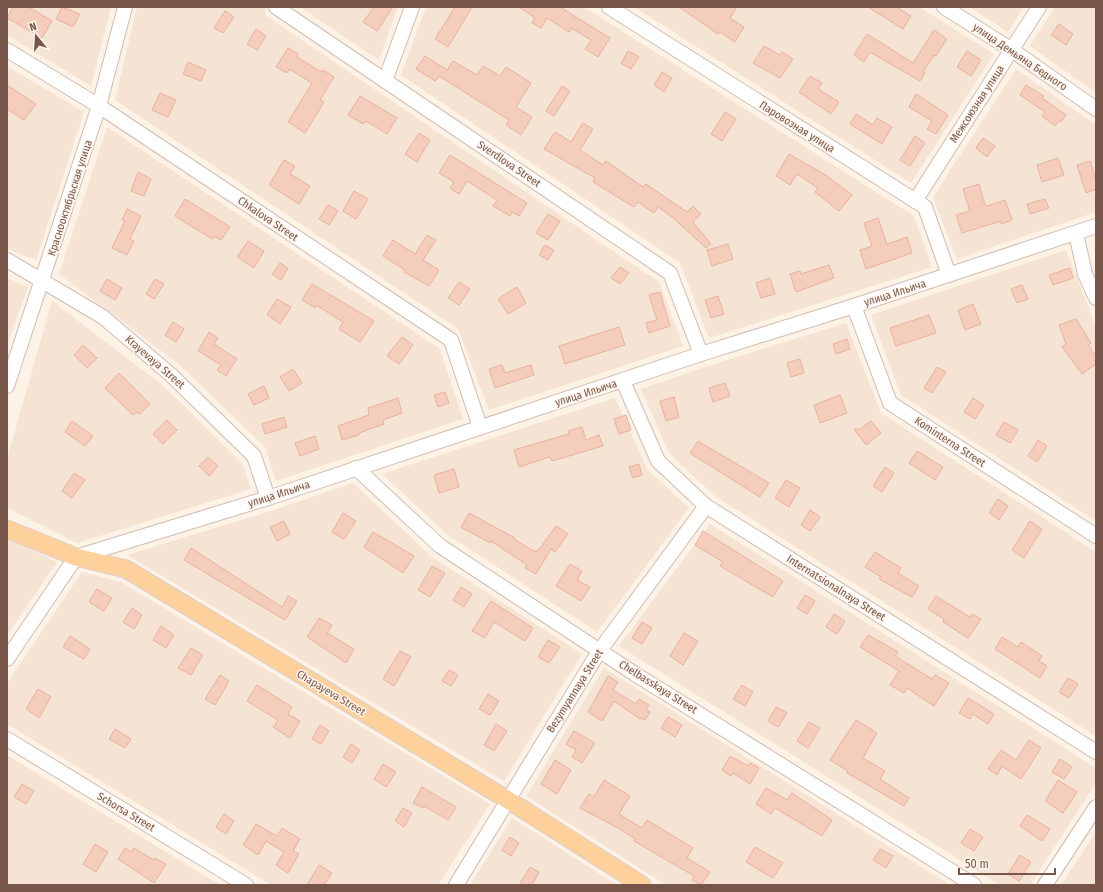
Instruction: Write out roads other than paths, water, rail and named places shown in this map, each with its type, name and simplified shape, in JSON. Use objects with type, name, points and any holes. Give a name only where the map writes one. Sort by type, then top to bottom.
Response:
[{"type":"main road","name":"Chapayeva Street","points":[[7,528],[76,557],[126,569],[508,800],[642,885]]},
{"type":"street","name":"Краснооктябрьская улица","points":[[7,386],[44,280],[100,106],[125,7]]},
{"type":"street","name":"Sverdlova Street","points":[[276,7],[670,273],[701,354]]},
{"type":"street","points":[[386,81],[412,7]]},
{"type":"street","name":"Паровозная улица","points":[[609,7],[924,207],[949,275]]},
{"type":"street","name":"улица Демьяна Бедного","points":[[944,7],[1012,50],[1096,109]]},
{"type":"street","name":"Межсоюзная улица","points":[[915,201],[1039,7]]},
{"type":"street","name":"Chkalova Street","points":[[7,50],[100,106],[451,340],[480,427]]},
{"type":"street","name":"улица Ильича","points":[[76,557],[268,498],[701,354],[854,306],[1096,226]]},
{"type":"street","points":[[1076,233],[1085,274],[1096,298]]},
{"type":"street","name":"Krayevaya Street","points":[[7,260],[44,280],[104,317],[170,374],[254,456],[268,498]]},
{"type":"street","name":"Kominterna Street","points":[[854,306],[890,404],[1096,536]]},
{"type":"street","name":"Internatsionalnaya Street","points":[[623,381],[658,461],[706,506],[1096,752]]},
{"type":"street","name":"Chelbasskaya Street","points":[[356,468],[440,546],[600,650],[974,885]]},
{"type":"street","name":"Bezymyannaya Street","points":[[456,885],[600,650],[706,506]]},
{"type":"street","points":[[7,659],[76,557]]},
{"type":"street","name":"Schorsa Street","points":[[7,739],[246,885]]},
{"type":"street","points":[[1045,885],[1096,807]]}]
